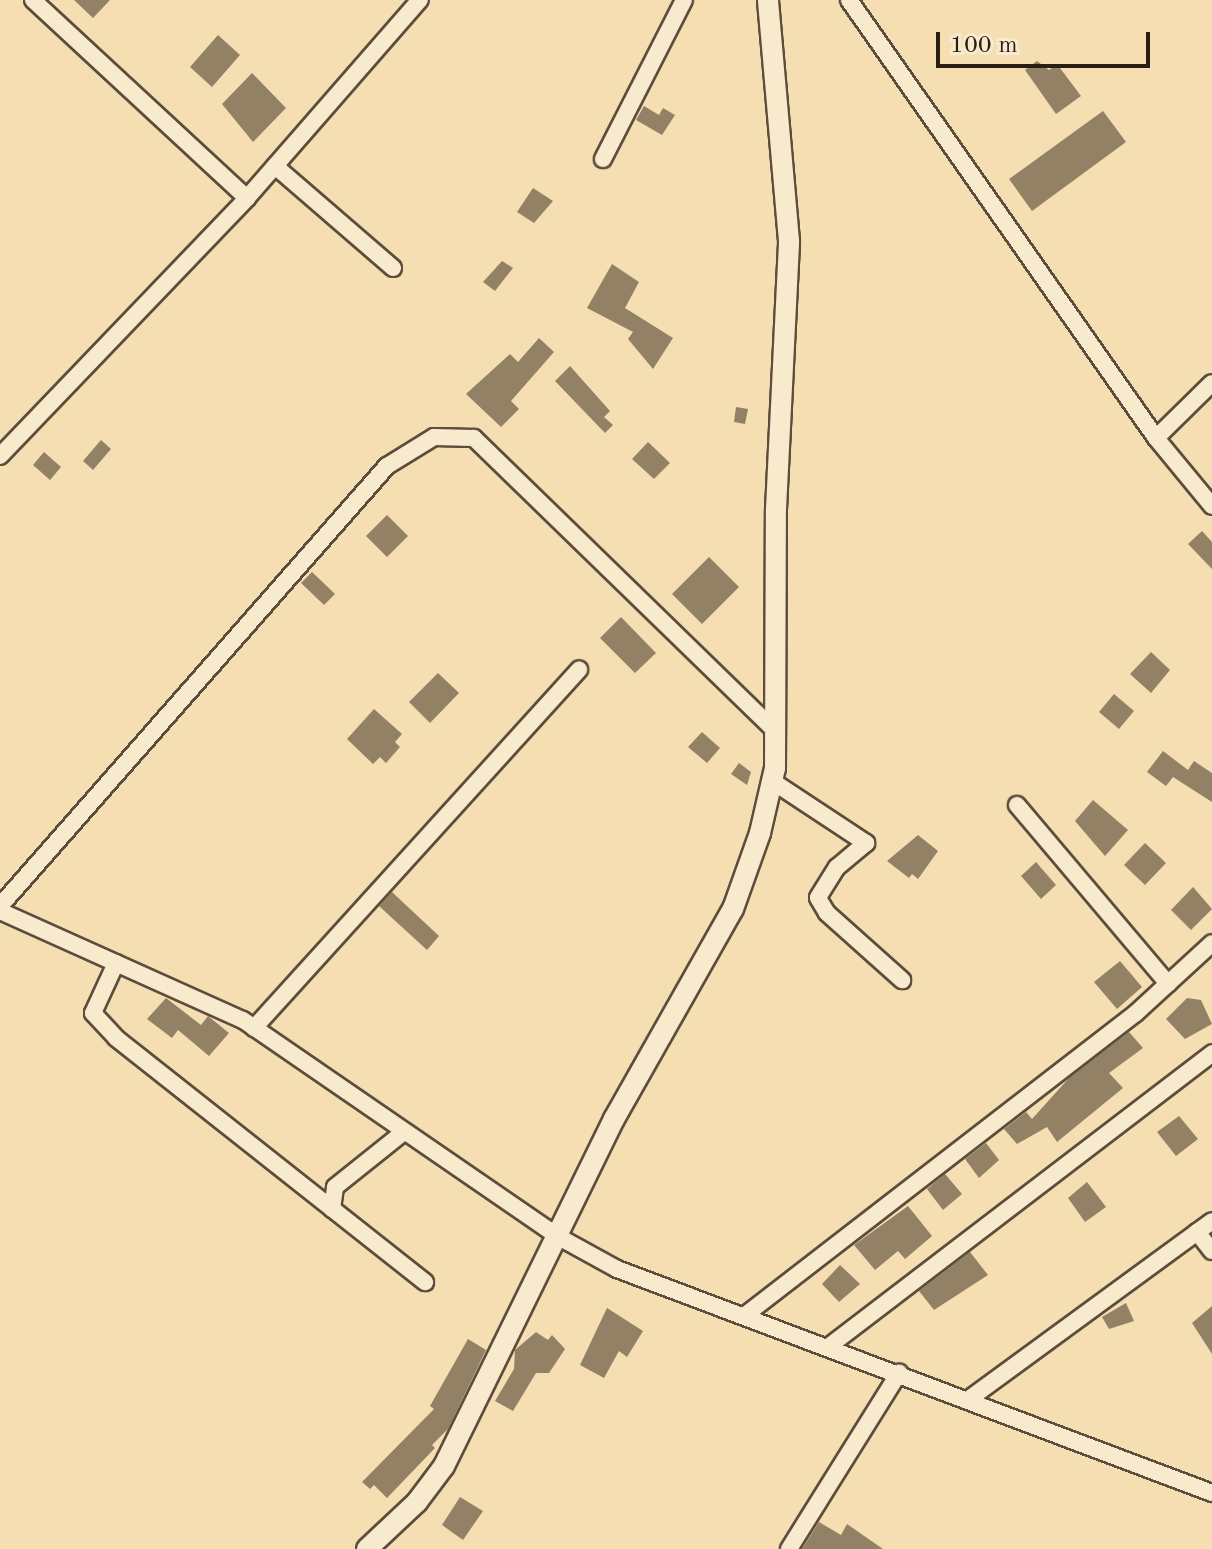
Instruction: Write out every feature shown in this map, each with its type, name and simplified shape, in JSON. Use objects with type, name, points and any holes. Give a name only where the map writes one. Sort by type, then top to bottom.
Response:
[{"type":"street","points":[[33,0],[247,198]]},
{"type":"street","points":[[0,456],[247,198],[420,0]]},
{"type":"street","points":[[603,159],[684,0]]},
{"type":"street","points":[[367,1549],[417,1502],[444,1466],[559,1237],[614,1119],[733,909],[772,781],[776,509],[789,241],[768,0]]},
{"type":"street","points":[[849,0],[1156,438],[1212,506]]},
{"type":"street","points":[[275,166],[393,268]]},
{"type":"street","points":[[1156,438],[1212,383]]},
{"type":"street","points":[[775,731],[474,438],[434,437],[387,466],[0,908],[254,1028],[559,1237],[617,1269],[1212,1493]]},
{"type":"street","points":[[254,1028],[579,670]]},
{"type":"street","points":[[772,781],[866,843],[837,867],[818,898],[827,913],[902,980]]},
{"type":"street","points":[[1017,805],[1168,984]]},
{"type":"street","points":[[744,1316],[1168,984],[1212,943]]},
{"type":"street","points":[[116,963],[93,1013],[116,1038],[425,1282]]},
{"type":"street","points":[[828,1347],[1212,1053]]},
{"type":"street","points":[[332,1209],[335,1187],[404,1132]]},
{"type":"street","points":[[969,1399],[1212,1221]]},
{"type":"street","points":[[1197,1232],[1212,1251]]},
{"type":"street","points":[[789,1549],[899,1373]]},
{"type":"building","points":[[74,0],[110,0],[93,18]]},
{"type":"building","points":[[218,35],[240,55],[212,87],[190,67]]},
{"type":"building","points":[[1037,61],[1049,70],[1057,64],[1081,96],[1056,114],[1025,70]]},
{"type":"building","points":[[252,73],[286,108],[253,142],[222,104]]},
{"type":"building","points":[[644,106],[659,115],[663,108],[675,115],[662,135],[636,120]]},
{"type":"building","points":[[1103,111],[1126,142],[1032,211],[1009,179]]},
{"type":"building","points":[[533,188],[553,201],[534,223],[517,212]]},
{"type":"building","points":[[502,261],[513,268],[495,291],[483,282]]},
{"type":"building","points":[[612,264],[639,282],[625,308],[673,338],[653,369],[628,339],[633,332],[587,308]]},
{"type":"building","points":[[539,338],[554,352],[511,401],[519,409],[501,427],[466,394],[510,354],[518,362]]},
{"type":"building","points":[[570,366],[610,411],[604,417],[613,425],[605,433],[555,381]]},
{"type":"building","points":[[736,407],[748,409],[745,424],[734,422]]},
{"type":"building","points":[[101,440],[111,449],[93,470],[83,461]]},
{"type":"building","points":[[648,442],[670,463],[654,479],[632,459]]},
{"type":"building","points":[[44,452],[61,467],[50,480],[33,465]]},
{"type":"building","points":[[387,515],[408,536],[387,557],[366,536]]},
{"type":"building","points":[[1202,531],[1212,542],[1212,569],[1188,544]]},
{"type":"building","points":[[709,557],[739,587],[702,624],[672,594]]},
{"type":"building","points":[[312,572],[335,594],[324,605],[301,583]]},
{"type":"building","points":[[621,617],[656,653],[635,673],[600,638]]},
{"type":"building","points":[[1151,652],[1170,670],[1151,693],[1130,674]]},
{"type":"building","points":[[438,673],[459,693],[430,723],[409,702]]},
{"type":"building","points":[[1114,694],[1134,711],[1119,729],[1099,712]]},
{"type":"building","points":[[374,709],[402,734],[395,742],[400,747],[386,763],[380,757],[373,764],[347,739]]},
{"type":"building","points":[[702,732],[720,748],[707,763],[688,747]]},
{"type":"building","points":[[1163,751],[1188,770],[1194,761],[1212,773],[1212,802],[1173,777],[1166,786],[1147,772]]},
{"type":"building","points":[[739,763],[751,772],[747,785],[731,774]]},
{"type":"building","points":[[1093,800],[1128,830],[1105,856],[1075,821]]},
{"type":"building","points":[[918,835],[938,851],[918,879],[912,874],[909,878],[887,861]]},
{"type":"building","points":[[1145,843],[1166,863],[1145,885],[1124,865]]},
{"type":"building","points":[[1036,862],[1056,885],[1041,899],[1021,876]]},
{"type":"building","points":[[1193,887],[1212,909],[1191,930],[1171,910]]},
{"type":"building","points":[[392,892],[439,936],[427,950],[379,906]]},
{"type":"building","points":[[1120,961],[1142,987],[1117,1009],[1094,982]]},
{"type":"building","points":[[166,998],[201,1025],[208,1016],[229,1033],[209,1056],[178,1030],[172,1038],[147,1019]]},
{"type":"building","points":[[1187,998],[1201,1000],[1212,1024],[1185,1039],[1166,1019]]},
{"type":"building","points":[[1129,1032],[1143,1048],[1109,1073],[1123,1088],[1057,1142],[1047,1127],[1017,1144],[1004,1129],[1026,1112],[1032,1119],[1069,1078]]},
{"type":"building","points":[[1179,1116],[1198,1139],[1176,1156],[1157,1132]]},
{"type":"building","points":[[986,1143],[999,1160],[979,1178],[965,1159]]},
{"type":"building","points":[[945,1174],[962,1194],[943,1210],[927,1189]]},
{"type":"building","points":[[1087,1182],[1106,1207],[1085,1222],[1068,1198]]},
{"type":"building","points":[[908,1206],[932,1236],[905,1259],[898,1251],[875,1270],[854,1245]]},
{"type":"building","points":[[970,1252],[988,1275],[934,1310],[919,1291]]},
{"type":"building","points":[[840,1265],[860,1284],[839,1302],[822,1284]]},
{"type":"building","points":[[1126,1303],[1134,1321],[1109,1329],[1102,1317]]},
{"type":"building","points":[[1212,1306],[1212,1354],[1192,1323]]},
{"type":"building","points":[[607,1308],[643,1331],[627,1357],[619,1351],[604,1378],[580,1365]]},
{"type":"building","points":[[536,1332],[548,1340],[552,1335],[565,1349],[549,1373],[536,1373],[513,1411],[495,1401],[514,1369],[515,1350]]},
{"type":"building","points":[[468,1339],[486,1350],[448,1429],[432,1445],[435,1448],[387,1498],[374,1485],[370,1489],[362,1482],[434,1409],[430,1406]]},
{"type":"building","points":[[460,1497],[483,1511],[463,1540],[442,1525]]},
{"type":"building","points":[[819,1522],[841,1535],[847,1524],[883,1549],[802,1549]]}]
